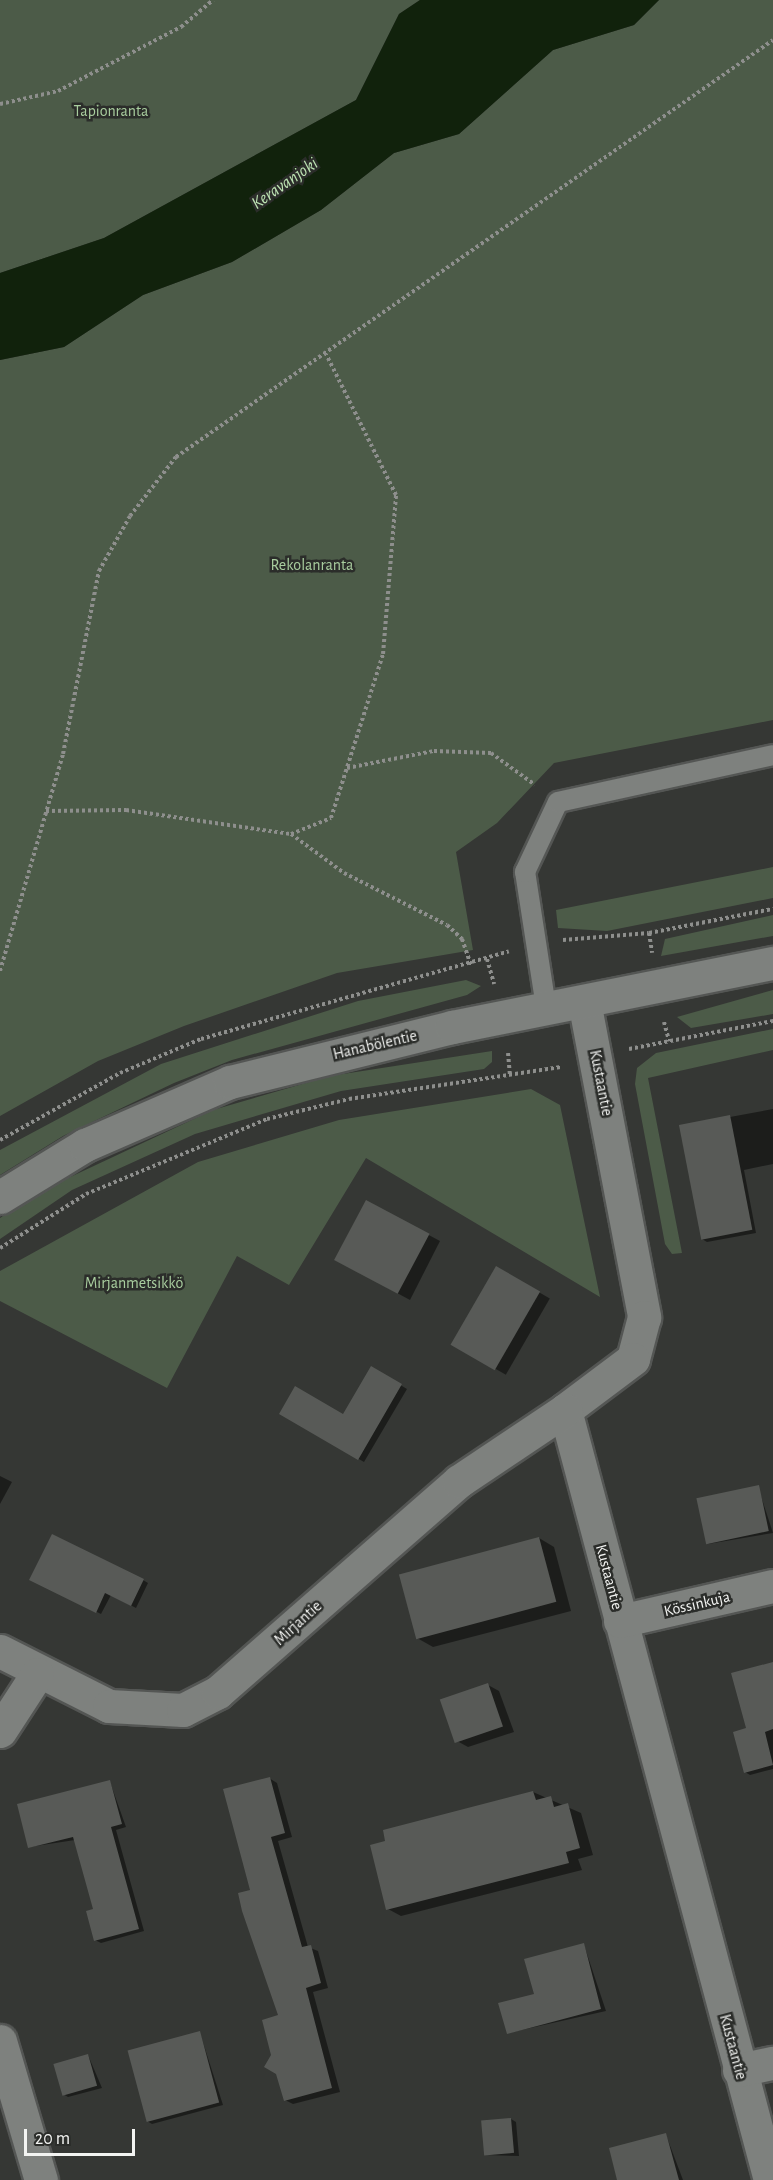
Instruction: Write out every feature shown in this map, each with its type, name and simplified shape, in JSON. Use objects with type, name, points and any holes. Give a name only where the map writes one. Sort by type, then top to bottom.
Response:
[{"type":"street","name":"Hanabölentie","points":[[0,1197],[104,1136],[230,1082],[546,1007],[773,963]]},
{"type":"street","name":"Kustaantie","points":[[584,1001],[597,1058],[644,1317],[633,1359],[564,1410],[770,2180]]},
{"type":"street","name":"Mirjantie","points":[[0,1652],[37,1674],[109,1706],[183,1710],[218,1692],[459,1481],[564,1410]]},
{"type":"street","name":"Kössinkuja","points":[[620,1621],[773,1586]]},
{"type":"street","points":[[0,1731],[37,1674]]},
{"type":"street","points":[[0,2041],[41,2180]]},
{"type":"street","points":[[740,2070],[773,2062]]},
{"type":"lane","points":[[546,1007],[525,872],[558,802],[773,755]]},
{"type":"path","points":[[0,104],[57,91],[181,27],[213,0]]},
{"type":"path","points":[[0,971],[46,811],[99,571],[130,516],[176,457],[773,40]]},
{"type":"path","points":[[291,834],[331,818],[383,654],[396,495],[326,354]]},
{"type":"path","points":[[347,768],[435,751],[491,753],[558,802]]},
{"type":"path","points":[[46,811],[126,810],[291,834],[344,873],[447,924],[462,939],[471,965]]},
{"type":"path","points":[[0,1140],[120,1073],[201,1039],[471,965],[535,943],[649,933],[773,909]]},
{"type":"path","points":[[0,1248],[86,1194],[267,1119],[349,1099],[597,1058],[773,1021]]},
{"type":"green space","name":"Tapionranta","points":[[0,0],[420,0],[399,14],[356,100],[104,238],[0,273]]},
{"type":"green space","name":"Rekolanranta","points":[[659,0],[773,0],[773,720],[554,763],[497,823],[456,852],[473,950],[337,973],[184,1026],[98,1061],[0,1116],[0,360],[64,347],[143,295],[232,262],[321,210],[394,153],[459,134],[553,50],[634,25]]},
{"type":"green space","points":[[773,867],[773,898],[607,931],[558,928],[556,910]]},
{"type":"green space","points":[[773,915],[773,936],[661,956],[665,939]]},
{"type":"green space","points":[[466,980],[481,986],[467,995],[232,1060],[174,1083],[63,1136],[0,1175],[0,1150],[161,1064],[358,1001]]},
{"type":"green space","points":[[773,990],[773,1014],[691,1028],[677,1017]]},
{"type":"green space","points":[[773,1029],[773,1050],[648,1078],[682,1253],[672,1254],[665,1244],[635,1084],[637,1068],[656,1053]]},
{"type":"green space","points":[[492,1051],[492,1062],[484,1069],[341,1091],[195,1134],[72,1190],[0,1239],[0,1218],[49,1187],[213,1110],[330,1076]]},
{"type":"green space","name":"Mirjanmetsikkö","points":[[531,1089],[560,1105],[600,1297],[366,1158],[289,1285],[237,1256],[167,1388],[0,1301],[0,1271],[198,1162],[339,1120]]},
{"type":"water","name":"Keravanjoki","points":[[420,0],[659,0],[634,25],[553,50],[459,134],[394,153],[321,210],[232,262],[143,295],[64,347],[0,360],[0,273],[104,238],[356,100],[399,14]]},
{"type":"building","points":[[730,1115],[752,1230],[701,1240],[679,1125]]},
{"type":"building","points":[[366,1200],[430,1234],[398,1294],[334,1260]]},
{"type":"building","points":[[496,1266],[540,1292],[495,1370],[450,1345]]},
{"type":"building","points":[[371,1366],[402,1384],[358,1460],[279,1414],[295,1386],[343,1414]]},
{"type":"building","points":[[759,1485],[769,1531],[706,1544],[696,1498]]},
{"type":"building","points":[[52,1534],[144,1579],[131,1606],[105,1593],[96,1613],[29,1580]]},
{"type":"building","points":[[539,1537],[556,1602],[416,1639],[399,1575]]},
{"type":"building","points":[[773,1662],[773,1729],[765,1732],[773,1765],[744,1773],[733,1732],[746,1728],[731,1673]]},
{"type":"building","points":[[488,1683],[503,1726],[455,1743],[440,1700]]},
{"type":"building","points":[[270,1777],[285,1833],[271,1837],[302,1947],[311,1945],[321,1983],[306,1988],[332,2088],[284,2101],[276,2074],[264,2067],[271,2055],[262,2020],[278,2015],[242,1911],[238,1893],[250,1890],[223,1789]]},
{"type":"building","points":[[110,1780],[122,1824],[111,1827],[139,1929],[94,1941],[86,1911],[93,1909],[73,1837],[28,1848],[17,1804]]},
{"type":"building","points":[[533,1791],[536,1800],[551,1796],[554,1807],[568,1803],[580,1848],[566,1852],[569,1863],[386,1910],[370,1845],[385,1841],[383,1830]]},
{"type":"building","points":[[584,1943],[601,2009],[507,2034],[498,2003],[534,1994],[524,1959]]},
{"type":"building","points":[[200,2031],[219,2102],[147,2122],[128,2050]]},
{"type":"building","points":[[88,2054],[97,2086],[62,2096],[53,2064]]},
{"type":"building","points":[[511,2118],[514,2153],[484,2155],[481,2121]]},
{"type":"building","points":[[666,2133],[679,2180],[617,2180],[609,2148]]}]
